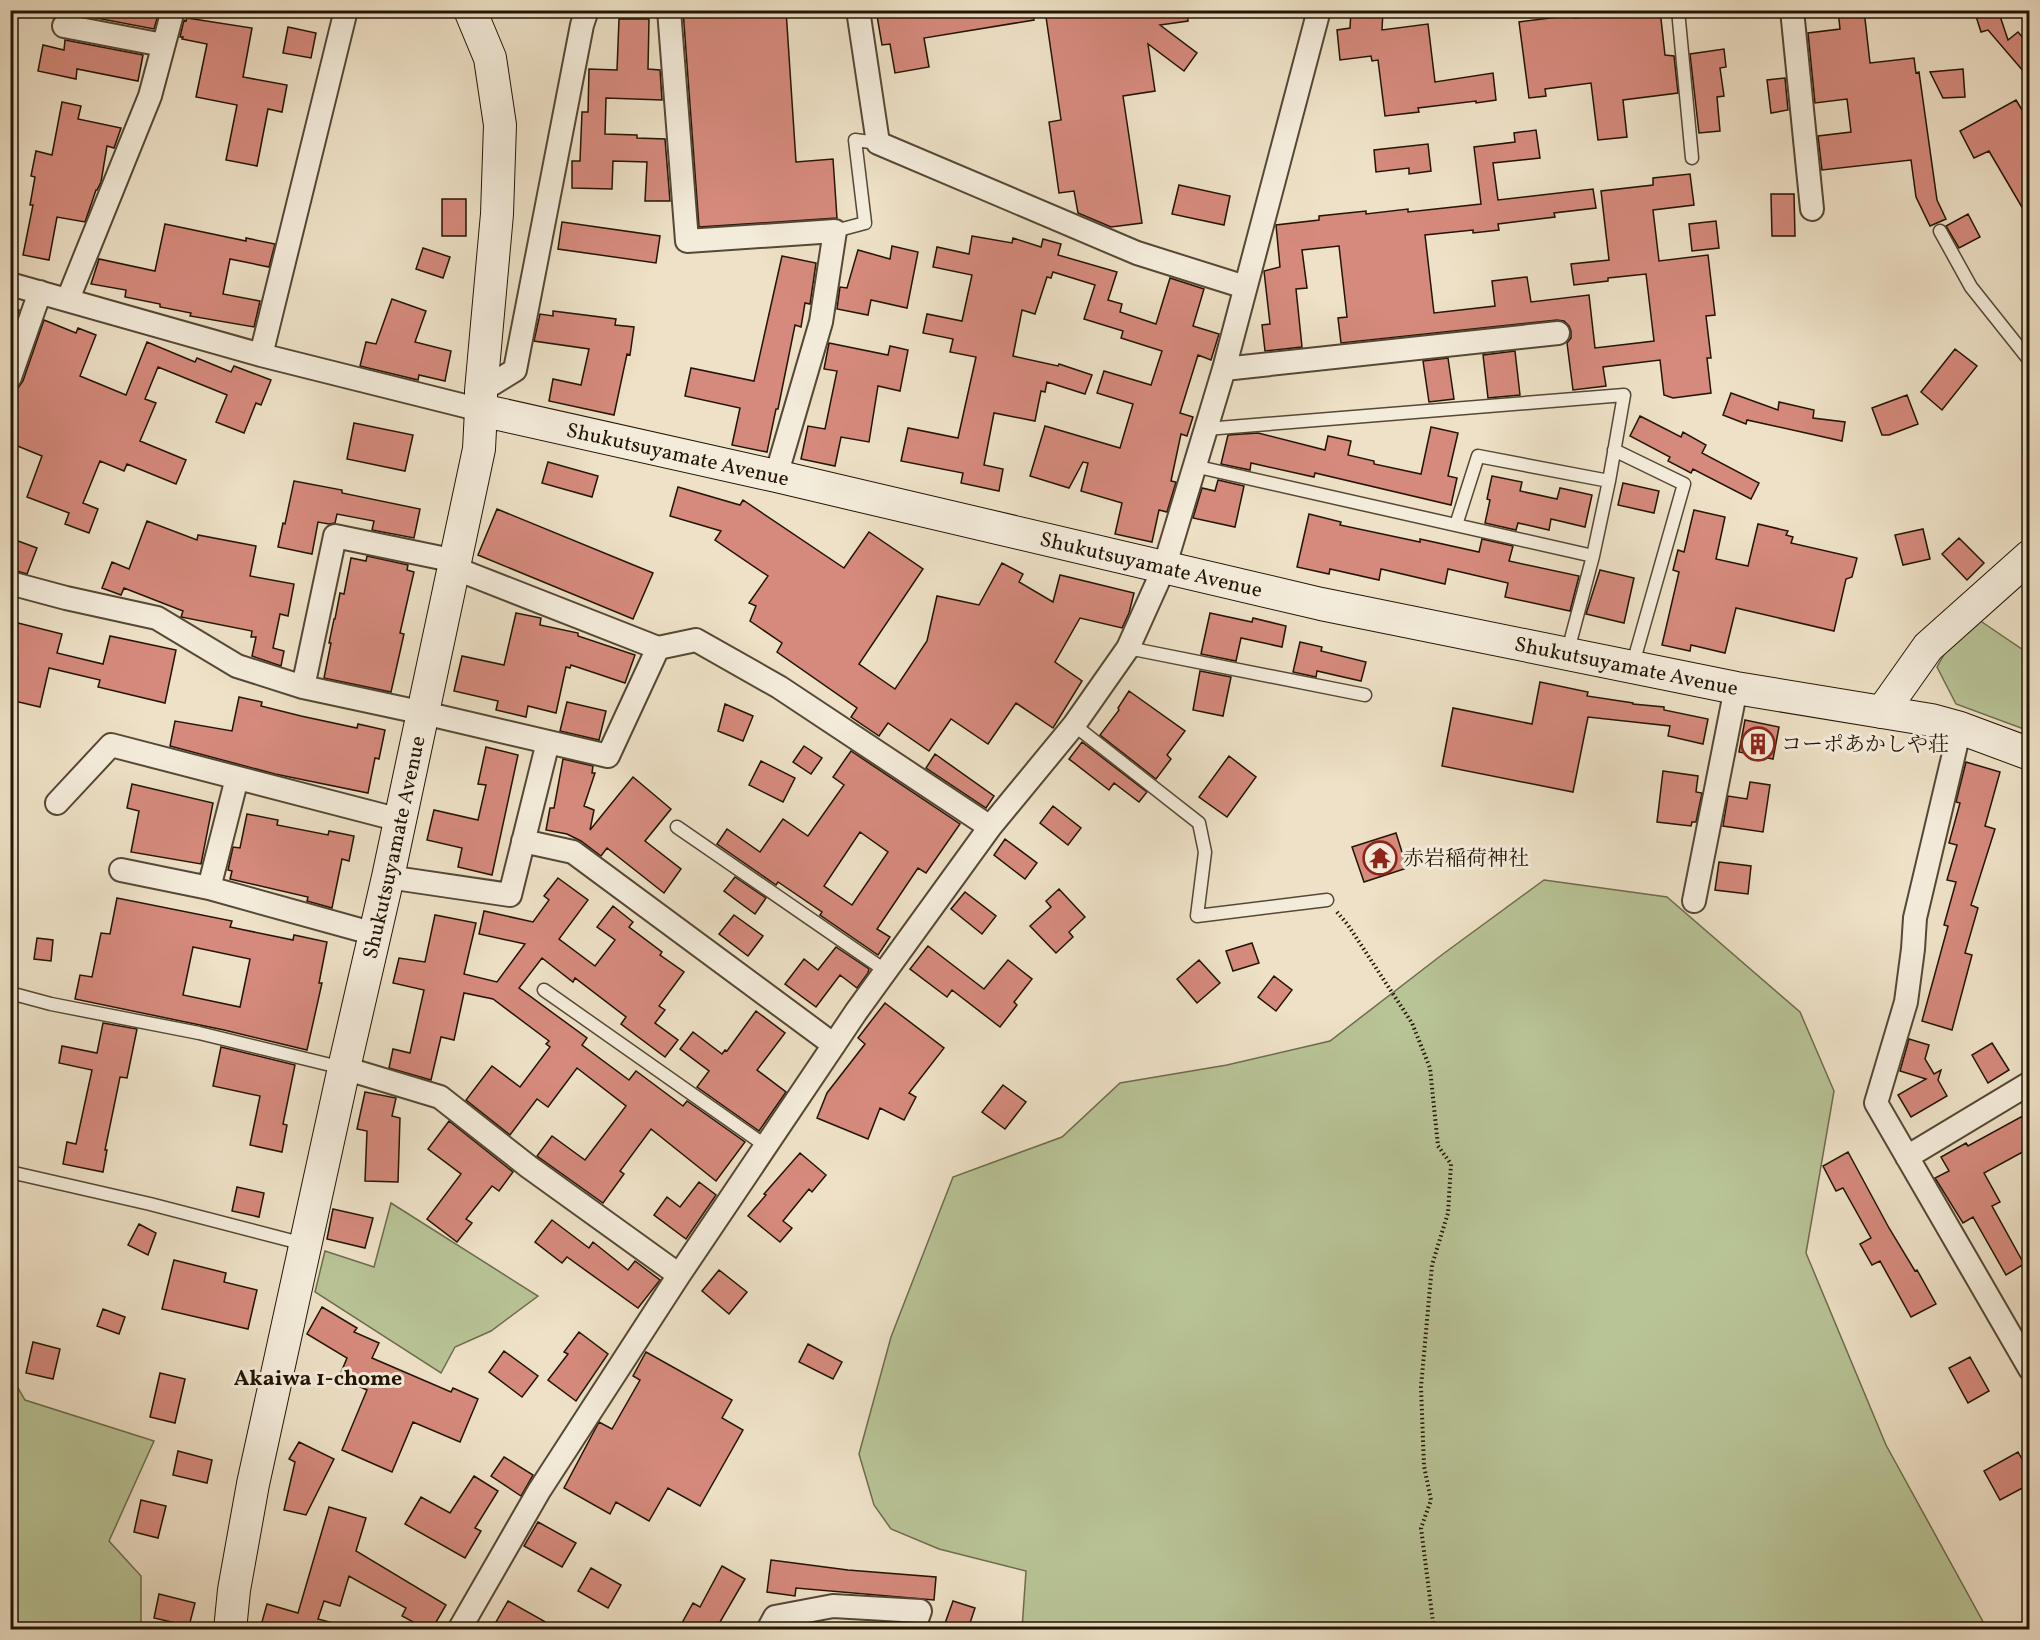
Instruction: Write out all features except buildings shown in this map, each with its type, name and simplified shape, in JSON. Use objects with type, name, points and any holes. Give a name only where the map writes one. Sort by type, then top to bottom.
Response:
[{"type":"street","points":[[68,299],[150,96],[173,10]]},
{"type":"street","points":[[261,355],[346,10]]},
{"type":"street","points":[[470,10],[490,58],[500,125],[496,214],[481,401]]},
{"type":"street","points":[[481,401],[515,370],[582,25],[587,10]]},
{"type":"street","points":[[669,10],[687,242],[835,231],[821,322],[776,476]]},
{"type":"street","points":[[858,10],[878,143],[1137,254],[1245,287]]},
{"type":"street","points":[[459,1629],[538,1491],[679,1275],[834,1045],[990,826],[1074,725],[1128,648],[1164,567],[1224,369],[1319,10]]},
{"type":"street","points":[[1791,10],[1812,209]]},
{"type":"street","points":[[64,26],[163,45]]},
{"type":"street","points":[[10,284],[261,355],[481,401]]},
{"type":"street","points":[[10,377],[40,292]]},
{"type":"street","points":[[1224,369],[1558,333]]},
{"type":"street","name":"Shukutsuyamate Avenue","points":[[230,1629],[234,1590],[254,1484],[424,713],[479,449],[481,401],[776,476],[1321,604],[1737,688],[1931,720],[1960,728],[2030,754]]},
{"type":"street","points":[[303,687],[335,536],[455,564],[658,648],[696,639],[779,687],[990,826]]},
{"type":"street","points":[[1882,712],[1928,647],[2030,556]]},
{"type":"street","points":[[10,583],[157,618],[237,666],[303,687],[608,756],[658,648]]},
{"type":"street","points":[[1695,901],[1737,688]]},
{"type":"street","points":[[1960,728],[1915,918],[1914,949],[1906,1002],[1876,1103],[2030,1369]]},
{"type":"street","points":[[388,877],[510,894],[549,742]]},
{"type":"street","points":[[57,803],[111,745],[400,820]]},
{"type":"street","points":[[208,888],[237,778]]},
{"type":"street","points":[[523,841],[573,852],[834,1045]]},
{"type":"street","points":[[121,870],[208,888],[375,934]]},
{"type":"street","points":[[344,1068],[440,1097],[529,1167],[679,1275]]},
{"type":"street","points":[[1906,1157],[2030,1083]]},
{"type":"street","points":[[768,1629],[775,1617],[832,1606],[920,1611],[913,1629]]},
{"type":"lane","points":[[1678,10],[1692,158]]},
{"type":"lane","points":[[835,231],[865,223],[855,140],[878,143]]},
{"type":"lane","points":[[1940,231],[1971,287],[2030,361]]},
{"type":"lane","points":[[1206,429],[1624,395],[1593,556],[1567,654]]},
{"type":"lane","points":[[1614,450],[1684,484],[1632,667]]},
{"type":"lane","points":[[1456,525],[1478,456],[1609,481]]},
{"type":"lane","points":[[1194,466],[1593,556]]},
{"type":"lane","points":[[1128,648],[1365,695]]},
{"type":"lane","points":[[1074,725],[1199,823],[1205,852],[1197,916],[1327,900]]},
{"type":"lane","points":[[677,826],[886,971]]},
{"type":"lane","points":[[544,990],[766,1146]]},
{"type":"lane","points":[[10,993],[51,1004],[199,1033],[344,1068]]},
{"type":"lane","points":[[10,1172],[150,1204],[306,1244]]},
{"type":"path","points":[[1327,900],[1348,925],[1412,1023],[1430,1068],[1438,1146],[1451,1164],[1448,1214],[1432,1265],[1421,1387],[1424,1466],[1431,1500],[1421,1528],[1434,1629]]},
{"type":"green space","points":[[1979,620],[2029,654],[2029,731],[1956,704],[1937,667],[1950,644]]},
{"type":"green space","points":[[1544,880],[1667,897],[1800,1012],[1834,1091],[1806,1253],[1886,1445],[1987,1629],[1022,1629],[1026,1571],[939,1549],[891,1529],[874,1505],[859,1454],[891,1337],[953,1177],[1062,1137],[1120,1083],[1227,1065],[1330,1041]]},
{"type":"green space","points":[[391,1203],[538,1296],[491,1331],[455,1347],[441,1373],[315,1292],[325,1251],[374,1267]]},
{"type":"green space","points":[[10,1374],[25,1400],[154,1441],[109,1541],[141,1576],[141,1629],[11,1629]]},
{"type":"place","name":"コーポあかしや荘","points":[[1758,744]]},
{"type":"place","name":"赤岩稲荷神社","points":[[1380,858]]},
{"type":"district","name":"Akaiwa 1-chome","points":[[318,1377]]}]
